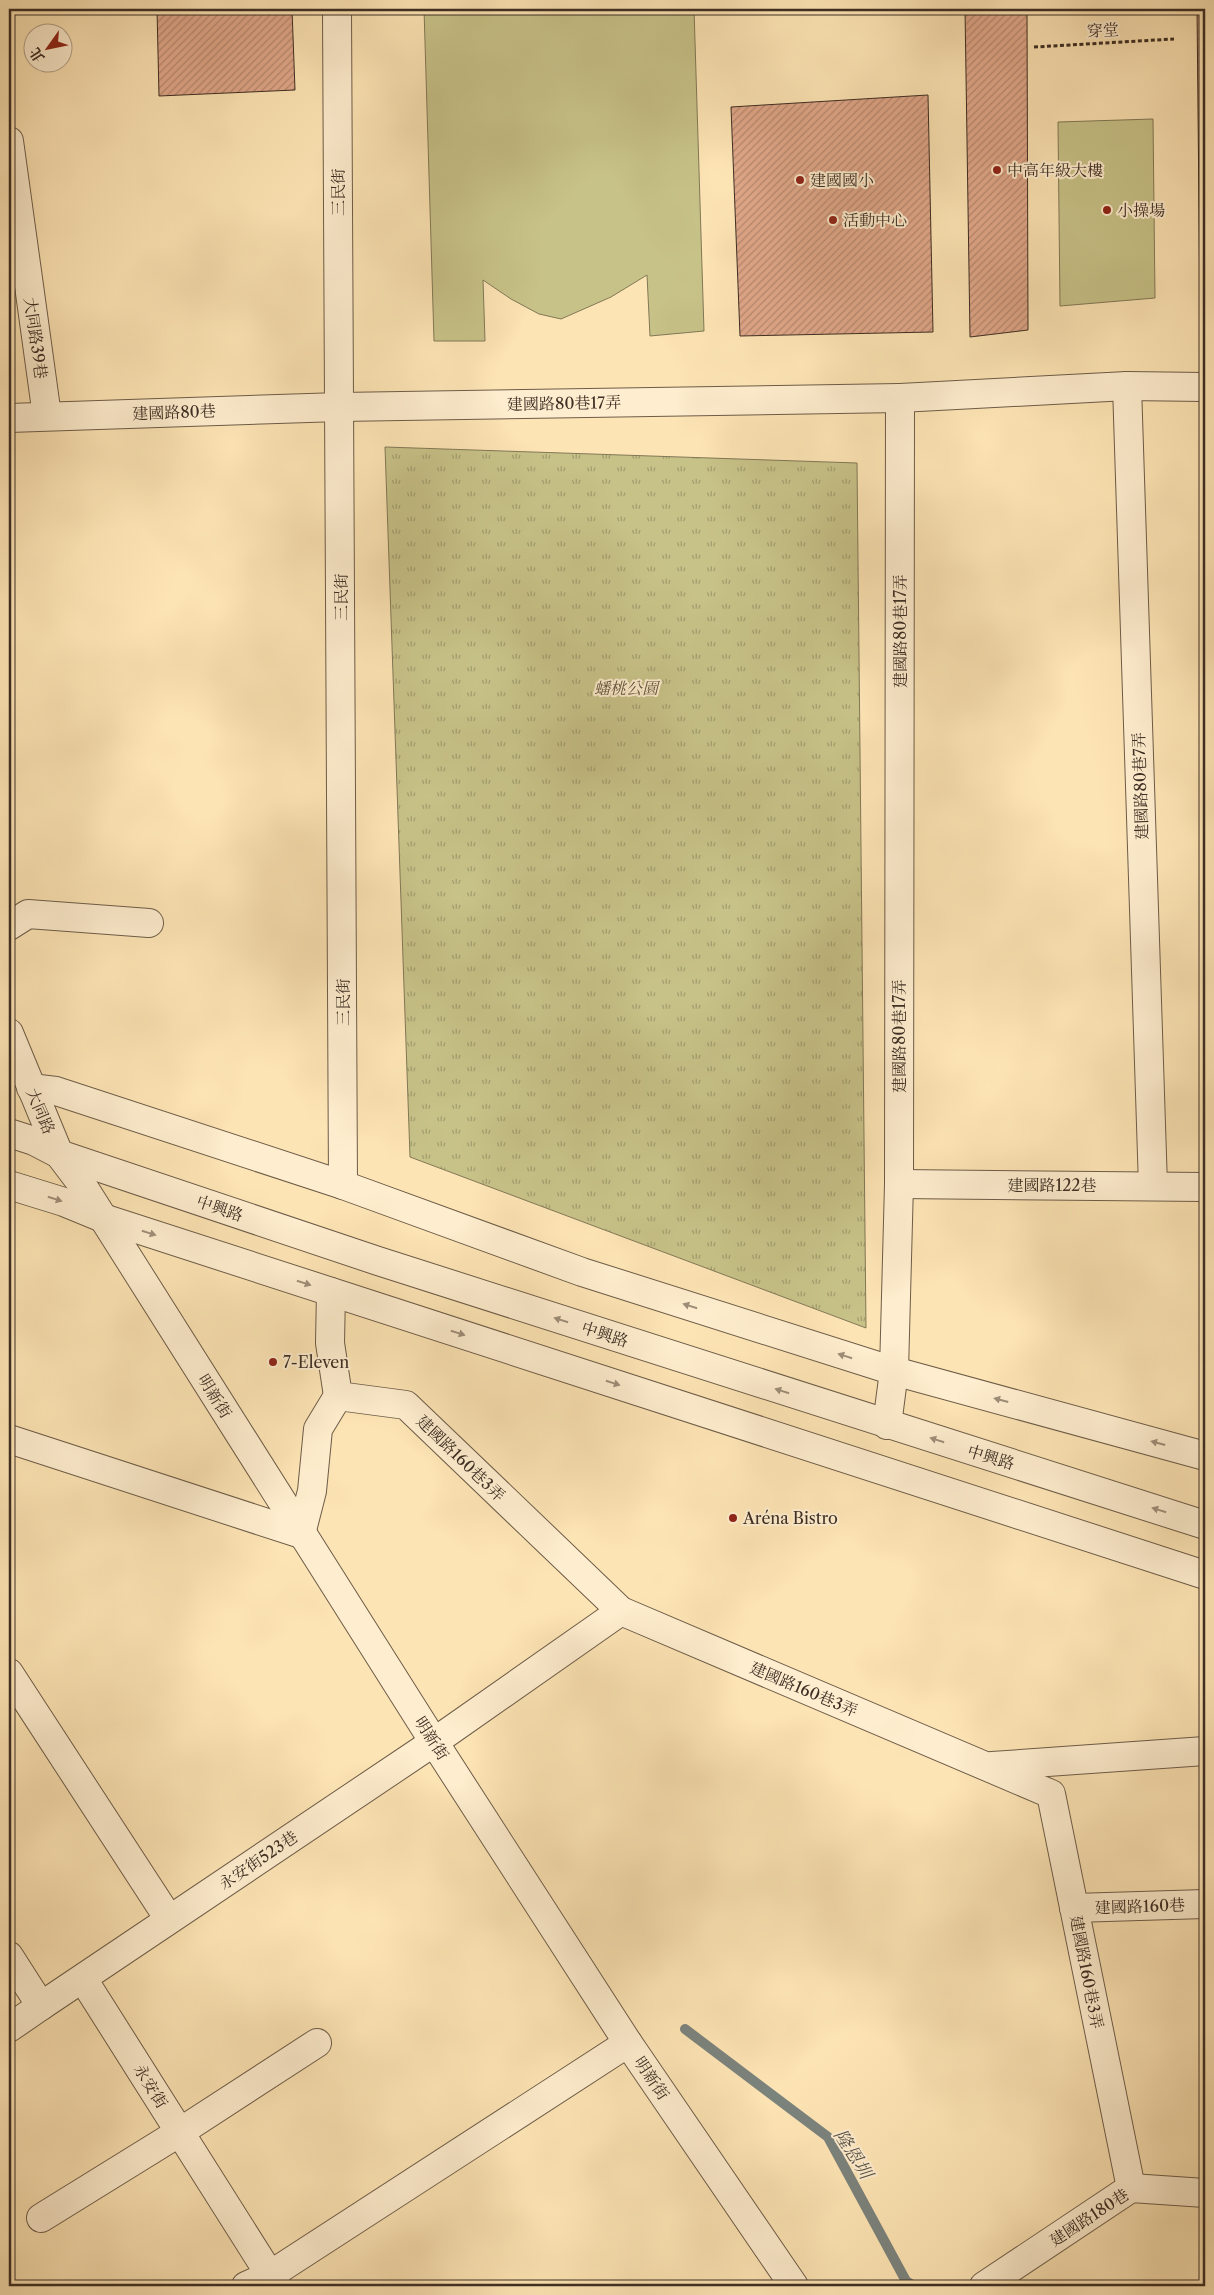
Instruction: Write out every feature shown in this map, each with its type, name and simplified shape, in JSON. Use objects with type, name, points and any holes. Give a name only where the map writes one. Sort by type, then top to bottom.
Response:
[{"type":"street","name":"三民街","points":[[337,9],[343,1186]]},
{"type":"street","name":"大同路39巷","points":[[9,141],[47,416]]},
{"type":"street","points":[[900,398],[1127,386],[1205,387]]},
{"type":"street","name":"建國路80巷7弄","points":[[1127,386],[1154,1186]]},
{"type":"street","name":"建國路80巷17弄","points":[[340,407],[900,398],[899,1184],[894,1371],[887,1425]]},
{"type":"street","name":"建國路80巷","points":[[9,418],[340,407]]},
{"type":"street","points":[[9,926],[28,914],[149,923]]},
{"type":"street","name":"大同路","points":[[9,1033],[59,1154],[81,1183]]},
{"type":"street","points":[[31,1088],[56,1090],[343,1186],[582,1272],[894,1371],[1205,1456]]},
{"type":"street","name":"中興路","points":[[9,1133],[34,1141],[59,1154],[388,1264],[887,1425],[1205,1525]]},
{"type":"street","name":"明新街","points":[[81,1183],[434,1742],[628,2042],[794,2286]]},
{"type":"street","name":"建國路122巷","points":[[899,1184],[1205,1187]]},
{"type":"street","points":[[9,1185],[64,1202],[103,1218],[1205,1575]]},
{"type":"street","points":[[9,1439],[301,1534],[312,1491],[318,1429],[338,1396],[330,1344],[331,1292]]},
{"type":"street","name":"建國路160巷3弄","points":[[338,1396],[406,1405],[621,1612],[1051,1794],[1131,2188]]},
{"type":"street","name":"永安街523巷","points":[[83,1978],[434,1742],[621,1612]]},
{"type":"street","points":[[9,1673],[169,1919]]},
{"type":"street","points":[[987,1767],[1205,1751]]},
{"type":"street","name":"建國路160巷","points":[[1074,1908],[1205,1904]]},
{"type":"street","points":[[9,1956],[41,2006]]},
{"type":"street","points":[[9,2028],[83,1978]]},
{"type":"street","name":"永安街","points":[[83,1978],[180,2132],[264,2283]]},
{"type":"street","points":[[264,2283],[628,2042]]},
{"type":"street","points":[[41,2218],[180,2132],[317,2043]]},
{"type":"street","name":"建國路180巷","points":[[984,2286],[1131,2188],[1205,2194]]},
{"type":"path","name":"穿堂","points":[[1034,47],[1174,39]]},
{"type":"green space","points":[[424,9],[694,9],[704,331],[650,336],[647,275],[611,297],[561,319],[539,314],[511,299],[483,280],[485,341],[434,341]]},
{"type":"green space","name":"小操場","points":[[1153,119],[1155,298],[1060,306],[1058,122]]},
{"type":"green space","name":"蟠桃公園","points":[[385,447],[857,463],[866,1328],[410,1157]]},
{"type":"building","points":[[157,9],[292,9],[295,90],[159,96]]},
{"type":"building","name":"中高年級大樓","points":[[965,9],[1027,9],[1028,330],[970,337]]},
{"type":"building","points":[[1197,9],[1205,9],[1205,309],[1200,309]]},
{"type":"building","name":"活動中心","points":[[928,95],[933,332],[740,336],[731,107]]},
{"type":"waterway","name":"隆恩圳","points":[[685,2029],[828,2137],[906,2281],[914,2286]]},
{"type":"place","name":"中高年級大樓","points":[[997,170]]},
{"type":"place","name":"建國國小","points":[[800,180]]},
{"type":"place","name":"小操場","points":[[1107,210]]},
{"type":"place","name":"活動中心","points":[[833,220]]},
{"type":"place","name":"7-Eleven","points":[[273,1362]]},
{"type":"place","name":"Aréna Bistro","points":[[733,1518]]}]
